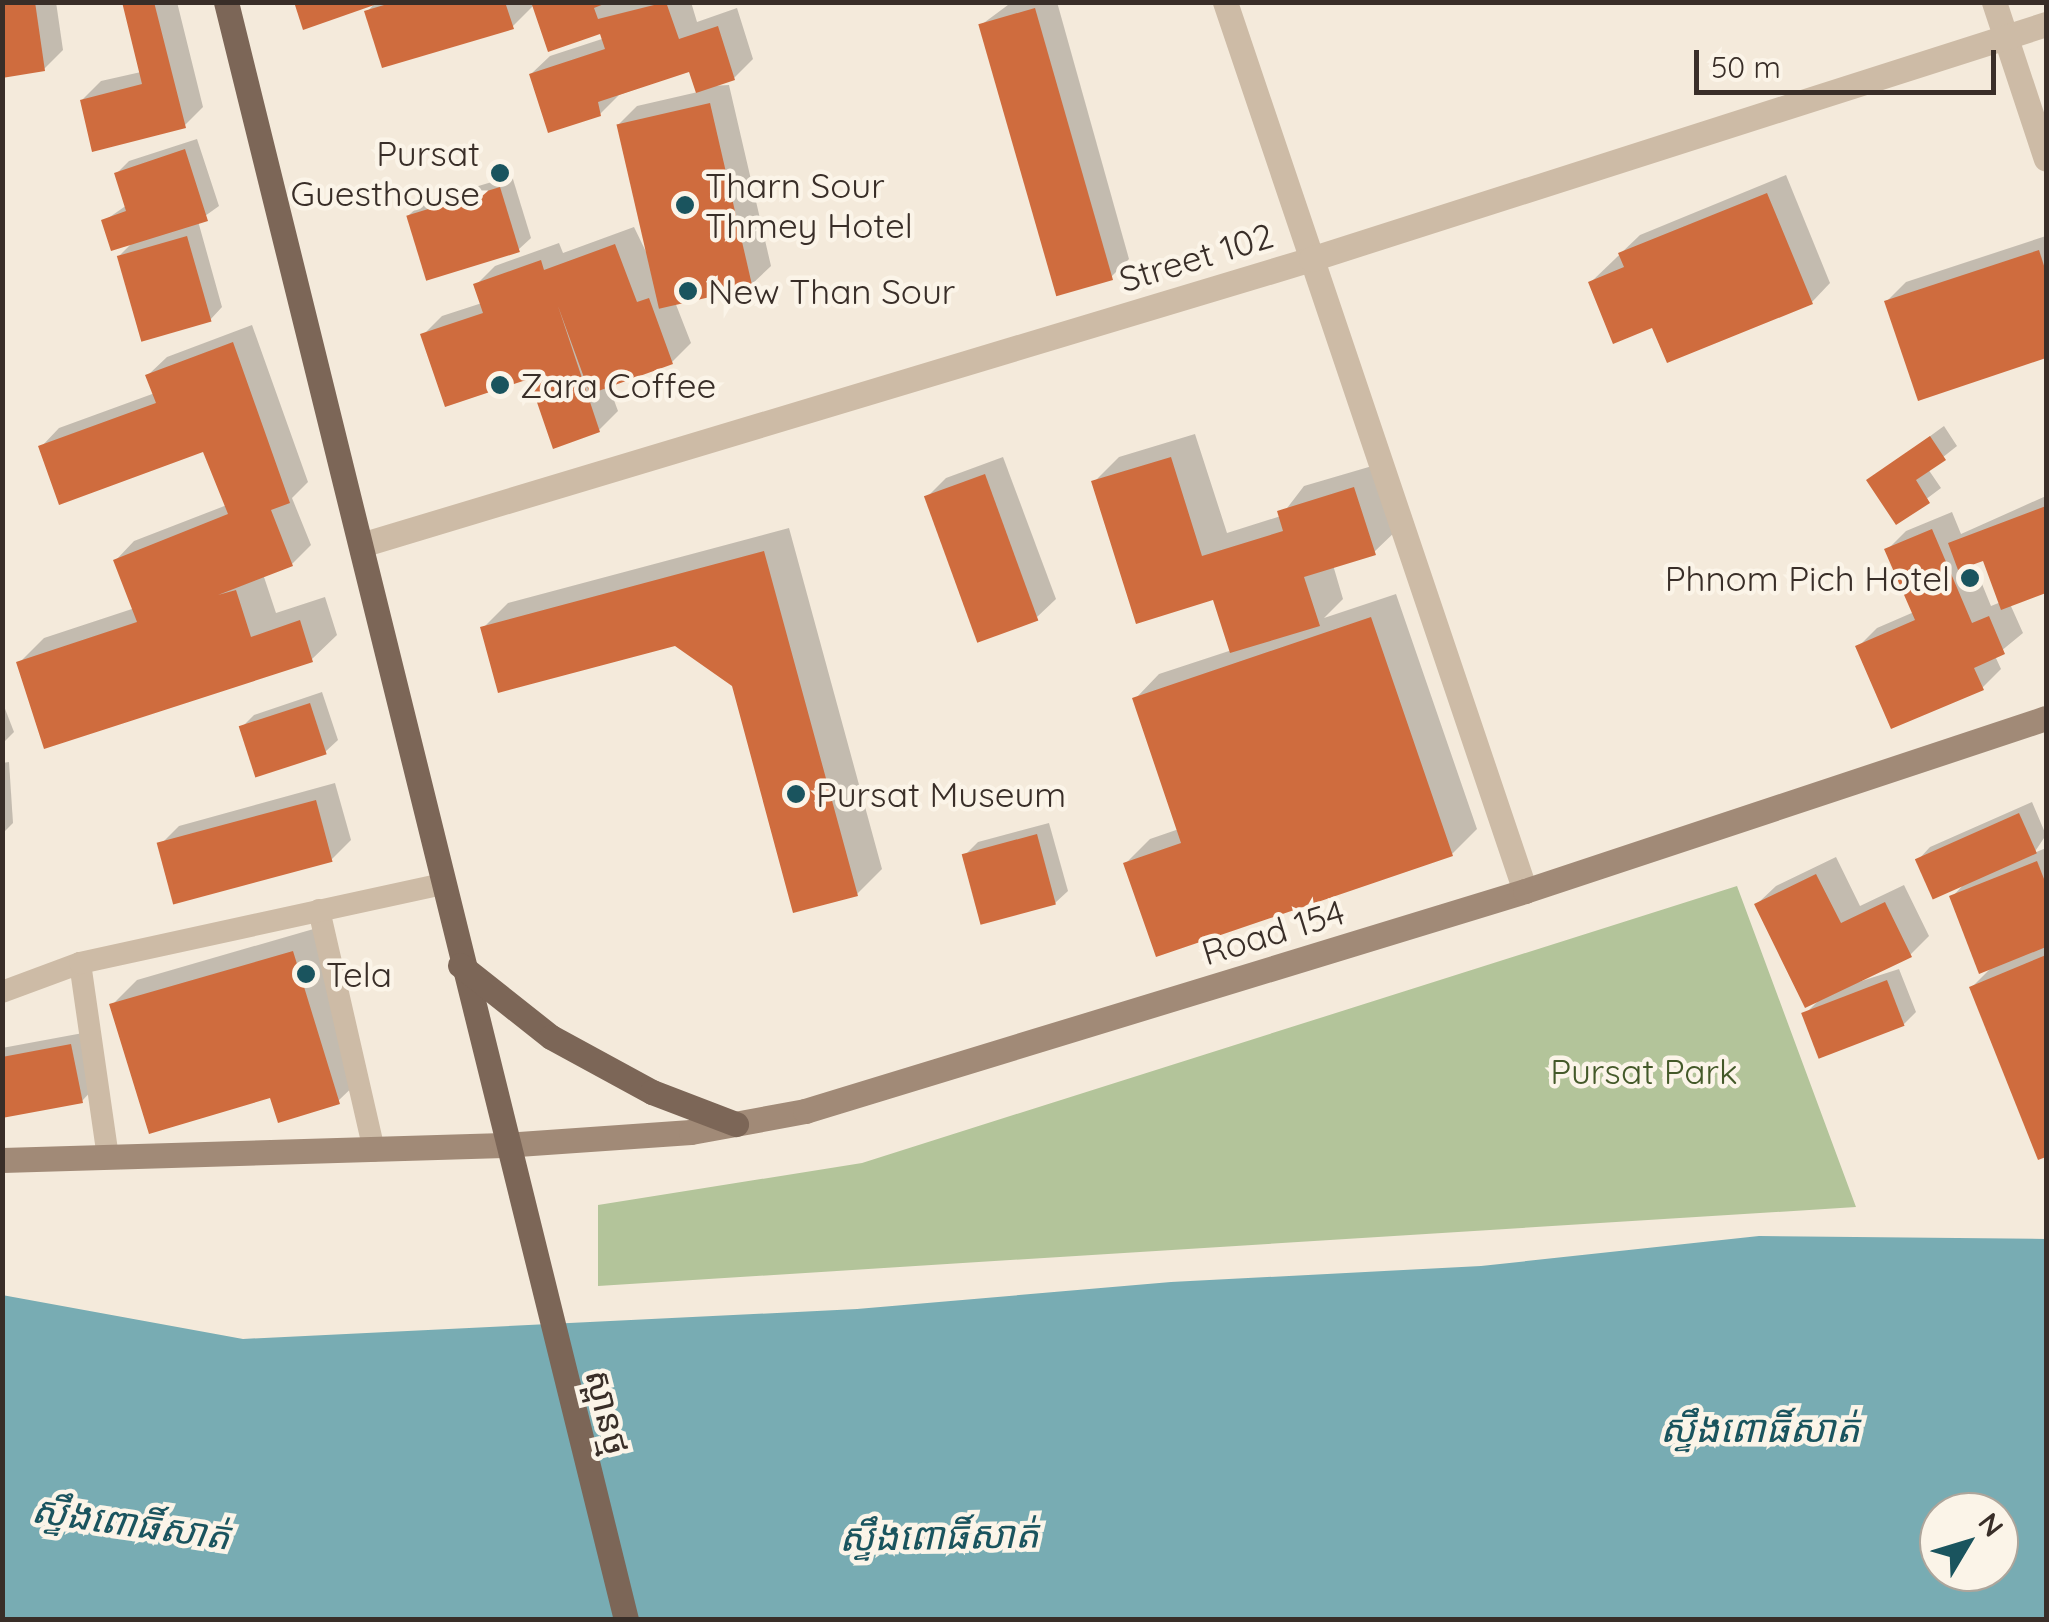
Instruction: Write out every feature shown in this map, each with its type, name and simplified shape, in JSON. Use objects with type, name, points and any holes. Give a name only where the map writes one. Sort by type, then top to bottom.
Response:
[{"type":"main road","name":"ស្ពានថ្ម","points":[[226,2],[523,1222],[626,1620]]},
{"type":"main road","name":"Road 154","points":[[2,1160],[504,1145],[736,1124],[804,1112],[1525,892],[2046,718]]},
{"type":"main road","points":[[460,964],[551,1037],[652,1092],[736,1124]]},
{"type":"street","points":[[1224,2],[1525,892]]},
{"type":"street","points":[[1994,2],[2046,159]]},
{"type":"street","name":"Street 102","points":[[361,545],[1310,260],[2046,24]]},
{"type":"lane","points":[[2,992],[80,963],[441,884]]},
{"type":"lane","points":[[319,910],[374,1151]]},
{"type":"lane","points":[[80,963],[108,1158]]},
{"type":"green space","name":"Pursat Park","points":[[1737,886],[1856,1207],[598,1286],[598,1205],[862,1163]]},
{"type":"water","name":"ស្ទឹងពោធិ៍សាត់","points":[[1759,1236],[2046,1239],[2046,1619],[3,1619],[2,1295],[243,1339],[857,1309],[1171,1282],[1481,1266]]},
{"type":"building","points":[[2,2],[35,2],[45,71],[2,78]]},
{"type":"building","points":[[122,2],[154,2],[186,128],[92,152],[80,100],[142,84]]},
{"type":"building","points":[[294,2],[380,2],[380,3],[303,30]]},
{"type":"building","points":[[394,2],[505,2],[514,29],[382,68],[364,11]]},
{"type":"building","points":[[531,2],[609,2],[594,8],[598,19],[666,2],[679,39],[718,26],[735,80],[696,93],[689,72],[598,102],[601,116],[548,133],[529,74],[605,49],[600,34],[548,52]]},
{"type":"building","points":[[1035,8],[1113,280],[1056,296],[978,24]]},
{"type":"building","name":"Tharn Sour Thmey Hotel","points":[[710,103],[753,287],[659,309],[616,125]]},
{"type":"building","points":[[185,149],[208,221],[111,251],[101,220],[126,211],[114,173]]},
{"type":"building","points":[[500,187],[520,252],[426,281],[406,216]]},
{"type":"building","points":[[1767,193],[1813,304],[1667,363],[1652,328],[1613,344],[1588,282],[1624,267],[1618,253]]},
{"type":"building","points":[[187,236],[212,322],[141,342],[117,256]]},
{"type":"building","points":[[615,244],[637,302],[649,298],[673,364],[590,394],[558,306],[600,432],[553,449],[529,379],[445,407],[420,334],[483,313],[473,284],[541,260],[544,270]]},
{"type":"building","points":[[2039,250],[2046,272],[2046,358],[1918,401],[1884,301]]},
{"type":"building","points":[[233,342],[290,503],[271,510],[293,566],[218,595],[236,590],[251,637],[300,620],[313,662],[44,749],[16,662],[137,622],[113,560],[228,514],[203,452],[59,505],[38,446],[156,403],[145,375]]},
{"type":"building","points":[[1930,436],[1946,460],[1916,480],[1930,503],[1896,525],[1866,480]]},
{"type":"building","points":[[1171,457],[1202,556],[1283,531],[1277,511],[1354,487],[1376,555],[1304,577],[1320,626],[1230,653],[1213,600],[1136,624],[1091,481]]},
{"type":"building","points":[[985,474],[1038,621],[977,643],[924,496]]},
{"type":"building","points":[[2046,506],[2046,593],[2001,610],[1983,561],[1958,570],[1948,543]]},
{"type":"building","points":[[1932,529],[1972,623],[1989,616],[2005,654],[1974,668],[1984,690],[1891,729],[1855,646],[1915,620],[1884,549]]},
{"type":"building","name":"Pursat Museum","points":[[764,551],[858,896],[793,913],[732,686],[675,646],[498,693],[480,627]]},
{"type":"building","points":[[1371,617],[1453,856],[1156,957],[1123,863],[1181,843],[1132,698]]},
{"type":"building","points":[[310,703],[327,754],[255,778],[239,726]]},
{"type":"building","points":[[316,800],[333,862],[173,905],[157,843]]},
{"type":"building","points":[[2019,813],[2037,853],[1933,900],[1915,859]]},
{"type":"building","points":[[1037,834],[1056,905],[981,925],[962,854]]},
{"type":"building","points":[[2037,861],[2046,884],[2046,947],[1979,974],[1949,896]]},
{"type":"building","points":[[1816,874],[1841,923],[1885,902],[1912,957],[1805,1008],[1754,904]]},
{"type":"building","points":[[293,951],[340,1104],[278,1123],[270,1098],[149,1134],[109,1004]]},
{"type":"building","points":[[2046,955],[2046,1157],[2038,1160],[1969,987]]},
{"type":"building","points":[[1887,980],[1905,1026],[1819,1059],[1801,1013]]},
{"type":"building","points":[[71,1044],[83,1103],[2,1118],[2,1057]]},
{"type":"place","name":"Pursat Guesthouse","points":[[500,173]]},
{"type":"place","name":"Tharn Sour Thmey Hotel","points":[[685,205]]},
{"type":"place","name":"New Than Sour","points":[[688,291]]},
{"type":"place","name":"Zara Coffee","points":[[500,385]]},
{"type":"place","name":"Phnom Pich Hotel","points":[[1970,578]]},
{"type":"place","name":"Pursat Museum","points":[[796,794]]},
{"type":"place","name":"Tela","points":[[306,974]]}]
